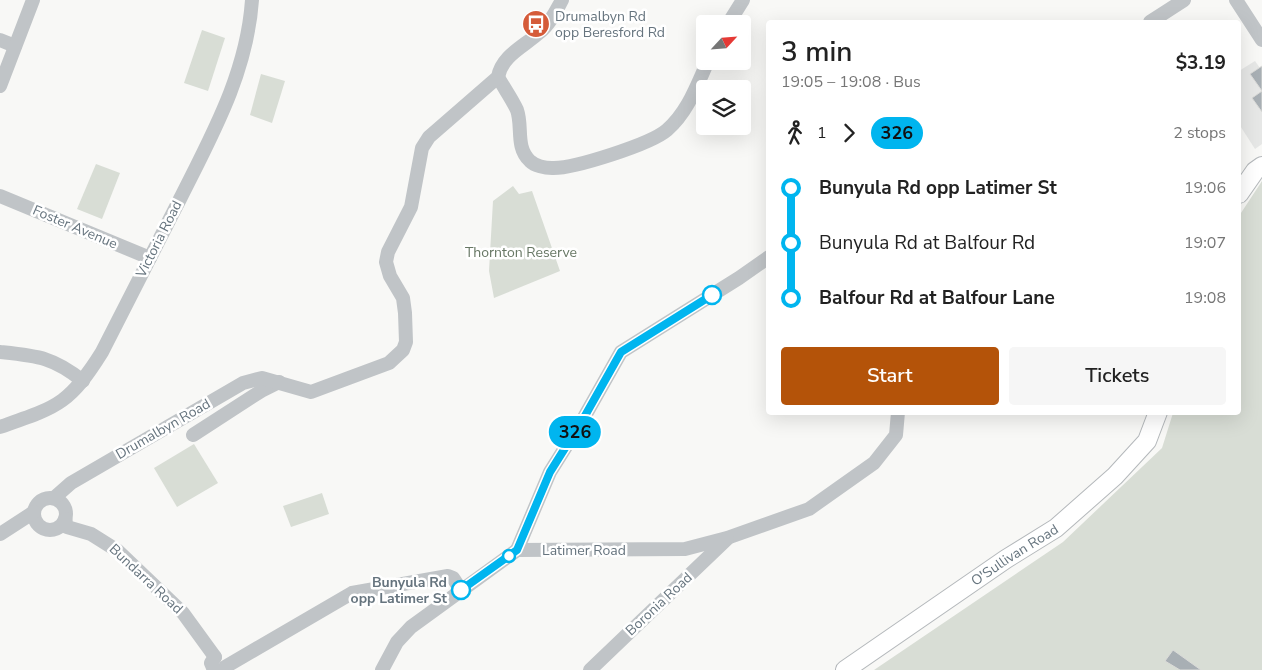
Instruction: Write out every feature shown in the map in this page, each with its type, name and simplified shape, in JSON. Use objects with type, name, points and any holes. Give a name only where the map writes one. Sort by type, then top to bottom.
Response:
[{"type":"main road","points":[[1241,191],[1255,171],[1262,166]]},
{"type":"main road","name":"O'Sullivan Road","points":[[845,670],[1006,559],[1056,528],[1115,476],[1147,441],[1157,415]]},
{"type":"street","points":[[0,86],[33,0]]},
{"type":"street","name":"Victoria Road","points":[[0,427],[41,413],[61,402],[84,381],[102,352],[218,123],[232,90],[249,30],[252,0]]},
{"type":"street","name":"Drumalbyn Road","points":[[54,498],[86,474],[243,383],[262,378],[311,392],[389,363],[402,350],[407,328],[403,298],[390,276],[386,262],[388,252],[411,207],[422,148],[429,137],[498,77],[500,68],[507,58],[541,32],[562,0]]},
{"type":"street","points":[[734,15],[743,0]]},
{"type":"street","points":[[1153,20],[1184,0]]},
{"type":"street","points":[[1236,0],[1262,40]]},
{"type":"street","points":[[0,40],[15,46]]},
{"type":"street","points":[[498,77],[516,110],[519,137],[525,154],[537,165],[552,168],[626,150],[654,140],[680,116],[691,99],[704,70]]},
{"type":"street","name":"Foster Avenue","points":[[0,196],[150,258]]},
{"type":"street","points":[[382,670],[397,642],[411,627],[517,550],[550,472],[582,421],[621,352],[740,278],[766,259]]},
{"type":"street","points":[[0,352],[41,356],[59,364],[84,381]]},
{"type":"street","name":"Drumalbyn Road","points":[[194,435],[261,391],[279,382]]},
{"type":"street","name":"Latimer Road","points":[[517,550],[686,549],[728,538],[809,509],[854,478],[874,463],[896,434],[898,415]]},
{"type":"street","points":[[54,498],[64,504],[66,512],[65,519],[56,529],[43,529],[34,519],[34,512],[35,507],[43,499],[54,498]]},
{"type":"street","points":[[0,534],[34,512]]},
{"type":"street","name":"Bundarra Road","points":[[65,519],[67,527],[91,534],[105,541],[118,551],[183,613],[219,666]]},
{"type":"street","name":"Boronia Road","points":[[590,670],[728,538]]},
{"type":"street","points":[[219,666],[352,593],[448,576],[454,578],[461,590]]},
{"type":"shaded area","points":[[1255,61],[1262,71],[1262,144],[1255,149],[1241,127],[1241,70]]},
{"type":"green space","points":[[202,30],[225,38],[208,91],[184,83]]},
{"type":"green space","points":[[261,74],[285,81],[272,123],[250,115]]},
{"type":"green space","points":[[96,164],[120,173],[102,219],[77,209]]},
{"type":"green space","points":[[1262,181],[1262,670],[874,670],[1063,542],[1162,448],[1172,415],[1241,415],[1241,213]]},
{"type":"green space","name":"Thornton Reserve","points":[[513,186],[519,194],[532,191],[560,271],[494,298],[489,271],[493,201]]},
{"type":"green space","points":[[194,444],[218,483],[177,507],[154,468]]},
{"type":"green space","points":[[322,493],[329,514],[291,527],[283,506]]},
{"type":"building","points":[[1262,66],[1262,91],[1250,74]]},
{"type":"building","points":[[1262,91],[1262,112],[1252,98]]},
{"type":"building","points":[[1173,650],[1201,670],[1180,670],[1165,661]]},
{"type":"bus line","name":"326","points":[[461,590],[517,550],[550,472],[582,421],[621,352],[712,295]]},
{"type":"place","name":"Drumalbyn Rd opp Beresford Rd","points":[[536,24]]},
{"type":"place","name":"Bunyula Rd opp Latimer St","points":[[461,590]]}]
